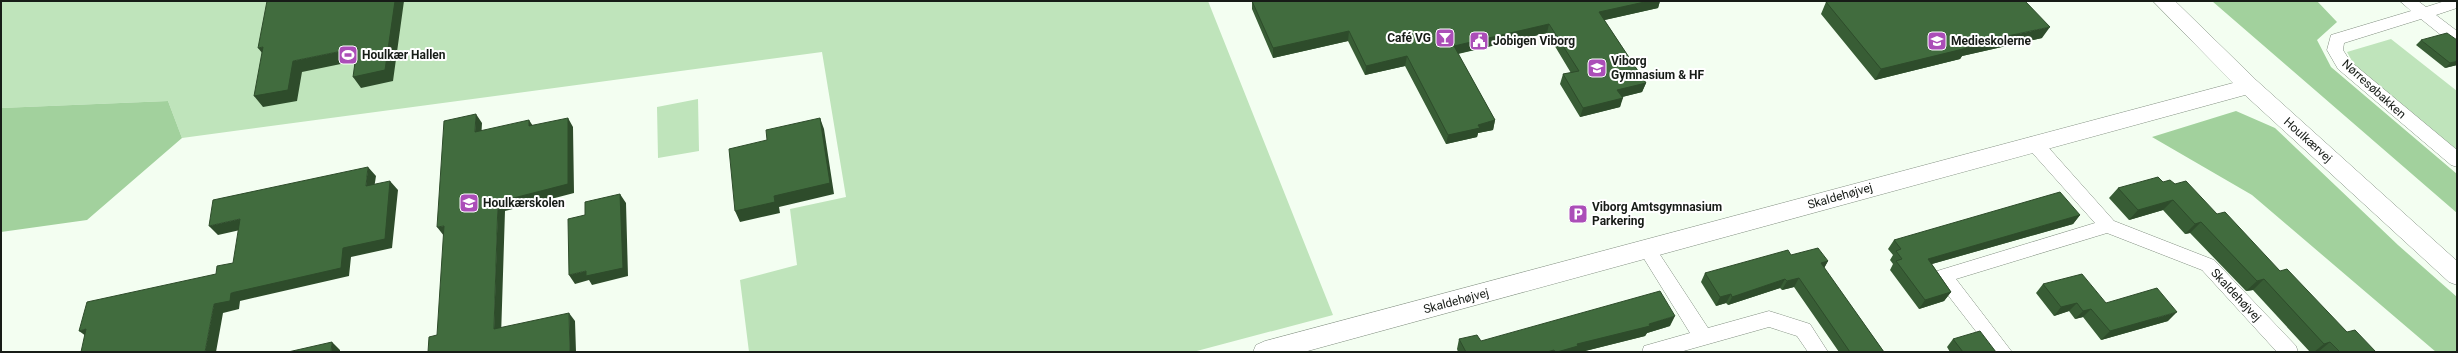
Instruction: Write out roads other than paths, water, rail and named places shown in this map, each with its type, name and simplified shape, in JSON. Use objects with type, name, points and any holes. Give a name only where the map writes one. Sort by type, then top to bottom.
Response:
[{"type":"street","name":"Houlkærvej","points":[[2163,1],[2249,86],[2457,275]]},
{"type":"street","points":[[2408,1],[2457,39]]},
{"type":"street","name":"Nørresøbakken","points":[[2457,3],[2337,39],[2335,50],[2344,65],[2457,160]]},
{"type":"street","name":"Skaldehøjvej","points":[[1265,352],[2249,86]]},
{"type":"street","name":"Skaldehøjvej","points":[[2034,143],[2108,226],[2208,265],[2289,352]]},
{"type":"street","points":[[2003,352],[1943,276],[2108,226]]},
{"type":"street","points":[[1647,249],[1703,337]]},
{"type":"street","points":[[1651,352],[1769,319],[1803,330],[1818,352]]},
{"type":"place","name":"Café VG","points":[[1445,38]]},
{"type":"place","name":"Jobigen Viborg","points":[[1479,41]]},
{"type":"place","name":"Medieskolerne","points":[[1937,41]]},
{"type":"place","name":"Houlkær Hallen","points":[[348,55]]},
{"type":"place","name":"Viborg Gymnasium & HF","points":[[1597,68]]},
{"type":"place","name":"Houlkærskolen","points":[[469,203]]},
{"type":"place","name":"Viborg Amtsgymnasium Parkering","points":[[1578,214]]}]
